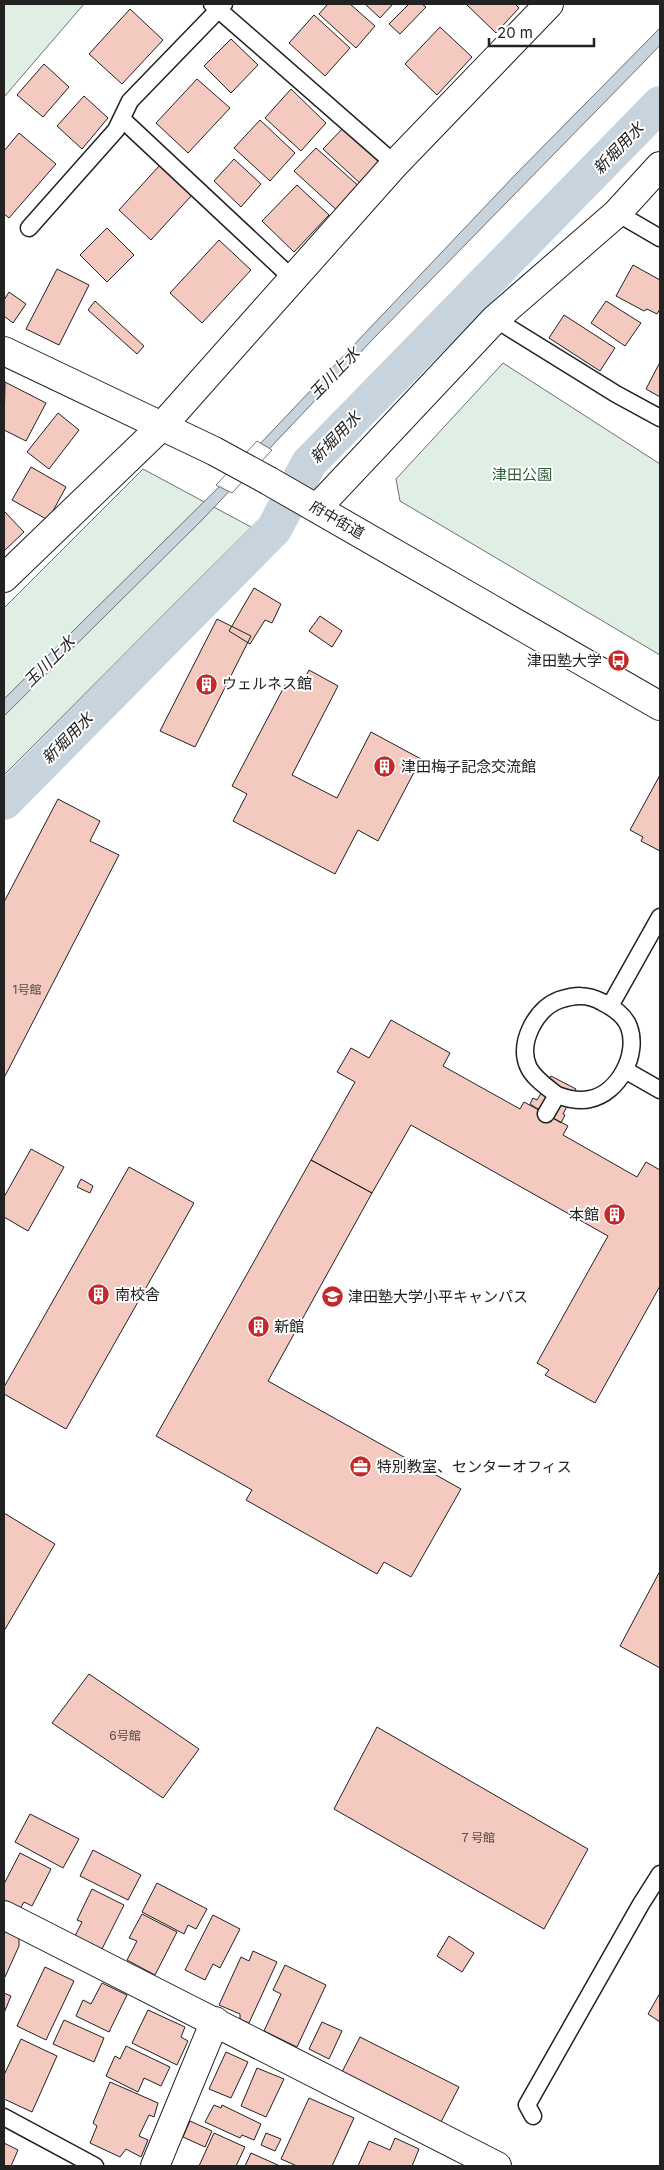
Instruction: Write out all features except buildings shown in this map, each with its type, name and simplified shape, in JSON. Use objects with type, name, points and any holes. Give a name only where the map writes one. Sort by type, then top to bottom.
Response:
[{"type":"street","points":[[4,578],[162,426],[395,164],[549,4]]},
{"type":"street","points":[[316,508],[495,319],[617,213],[660,166]]},
{"type":"street","name":"府中街道","points":[[4,351],[162,426],[271,482],[660,706]]},
{"type":"street","points":[[4,1915],[497,2166]]},
{"type":"street","points":[[155,2166],[215,2021]]},
{"type":"lane","points":[[29,228],[116,130],[130,101],[218,6],[395,164]]},
{"type":"lane","points":[[122,119],[292,279]]},
{"type":"lane","points":[[617,213],[660,238]]},
{"type":"lane","points":[[495,319],[616,394],[660,418]]},
{"type":"lane","points":[[610,1006],[660,918]]},
{"type":"lane","points":[[571,996],[590,996],[610,1006],[629,1026],[632,1048],[625,1070],[610,1091],[591,1099],[573,1100],[557,1096],[539,1081],[528,1066],[524,1052],[531,1025],[550,1004],[571,996]]},
{"type":"lane","points":[[625,1070],[660,1090]]},
{"type":"lane","points":[[546,1114],[557,1096]]},
{"type":"lane","points":[[532,2116],[527,2105],[609,1959],[660,1874]]},
{"type":"lane","points":[[4,2117],[95,2166]]},
{"type":"green space","points":[[4,4],[84,4],[4,97]]},
{"type":"green space","name":"津田公園","points":[[503,363],[660,464],[660,655],[400,501],[396,479]]},
{"type":"green space","points":[[143,469],[251,527],[4,775],[4,608]]},
{"type":"water","name":"玉川上水","points":[[660,28],[660,45],[643,63],[374,338],[202,520],[4,716],[4,699],[221,485],[515,175]]},
{"type":"pier","points":[[257,441],[272,450],[232,493],[216,485]]},
{"type":"waterway","name":"新堀用水","points":[[4,802],[274,529],[309,463],[660,104]]},
{"type":"place","name":"津田塾大学","points":[[618,661]]},
{"type":"place","name":"ウェルネス館","points":[[206,684]]},
{"type":"place","name":"津田梅子記念交流館","points":[[385,767]]},
{"type":"place","name":"本館","points":[[615,1215]]},
{"type":"place","name":"南校舎","points":[[99,1295]]},
{"type":"place","name":"津田塾大学小平キャンパス","points":[[332,1297]]},
{"type":"place","name":"新館","points":[[258,1327]]},
{"type":"place","name":"特別教室、センターオフィス","points":[[361,1467]]}]
